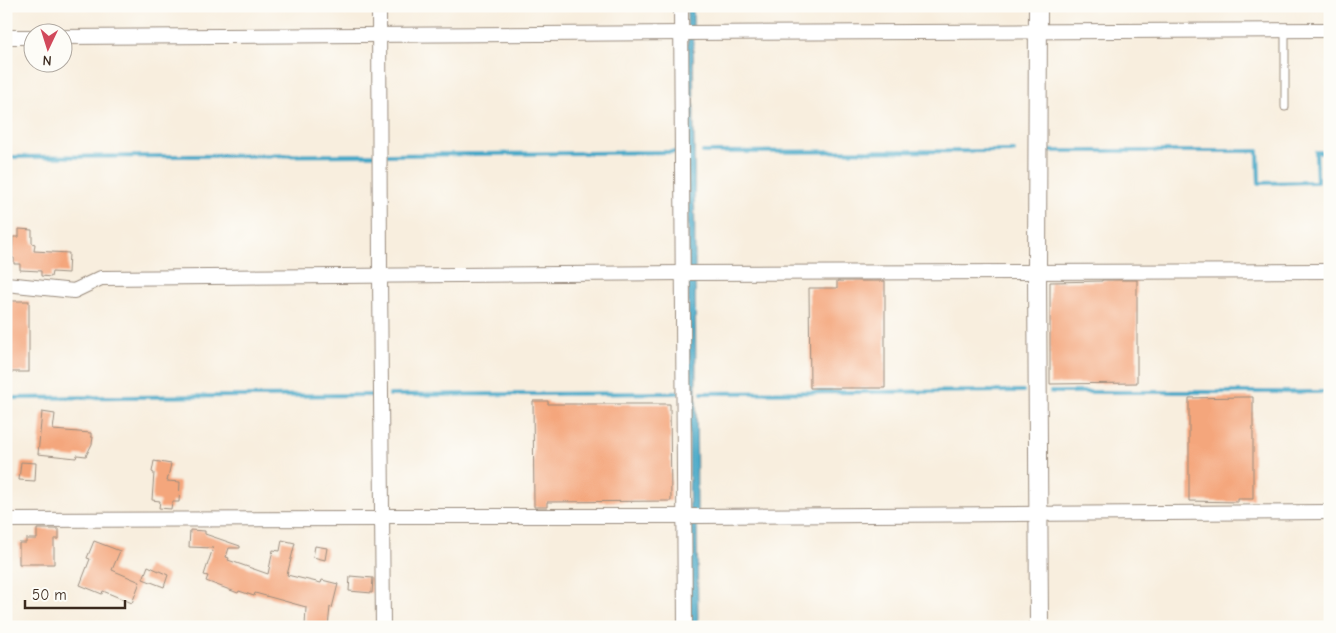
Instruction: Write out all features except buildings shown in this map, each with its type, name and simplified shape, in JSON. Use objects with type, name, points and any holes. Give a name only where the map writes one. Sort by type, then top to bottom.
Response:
[{"type":"street","points":[[379,6],[384,627]]},
{"type":"street","points":[[681,6],[687,33],[689,273],[690,516],[685,627]]},
{"type":"street","points":[[1038,6],[1039,627]]},
{"type":"street","points":[[72,37],[1330,30]]},
{"type":"street","points":[[6,37],[22,37]]},
{"type":"street","points":[[6,284],[74,291],[101,278],[1037,271],[1330,271]]},
{"type":"street","points":[[6,520],[1330,512]]},
{"type":"lane","points":[[1285,30],[1285,107]]},
{"type":"water","points":[[687,6],[693,6],[698,627],[690,627]]},
{"type":"waterway","points":[[703,152],[1014,151]]},
{"type":"waterway","points":[[1048,151],[1258,151],[1259,183],[1317,182],[1316,152],[1330,152]]},
{"type":"waterway","points":[[388,155],[677,152]]},
{"type":"waterway","points":[[6,157],[373,155]]},
{"type":"waterway","points":[[702,393],[1023,391]]},
{"type":"waterway","points":[[1051,392],[1330,392]]},
{"type":"waterway","points":[[390,395],[678,393]]},
{"type":"waterway","points":[[6,398],[373,395]]}]
